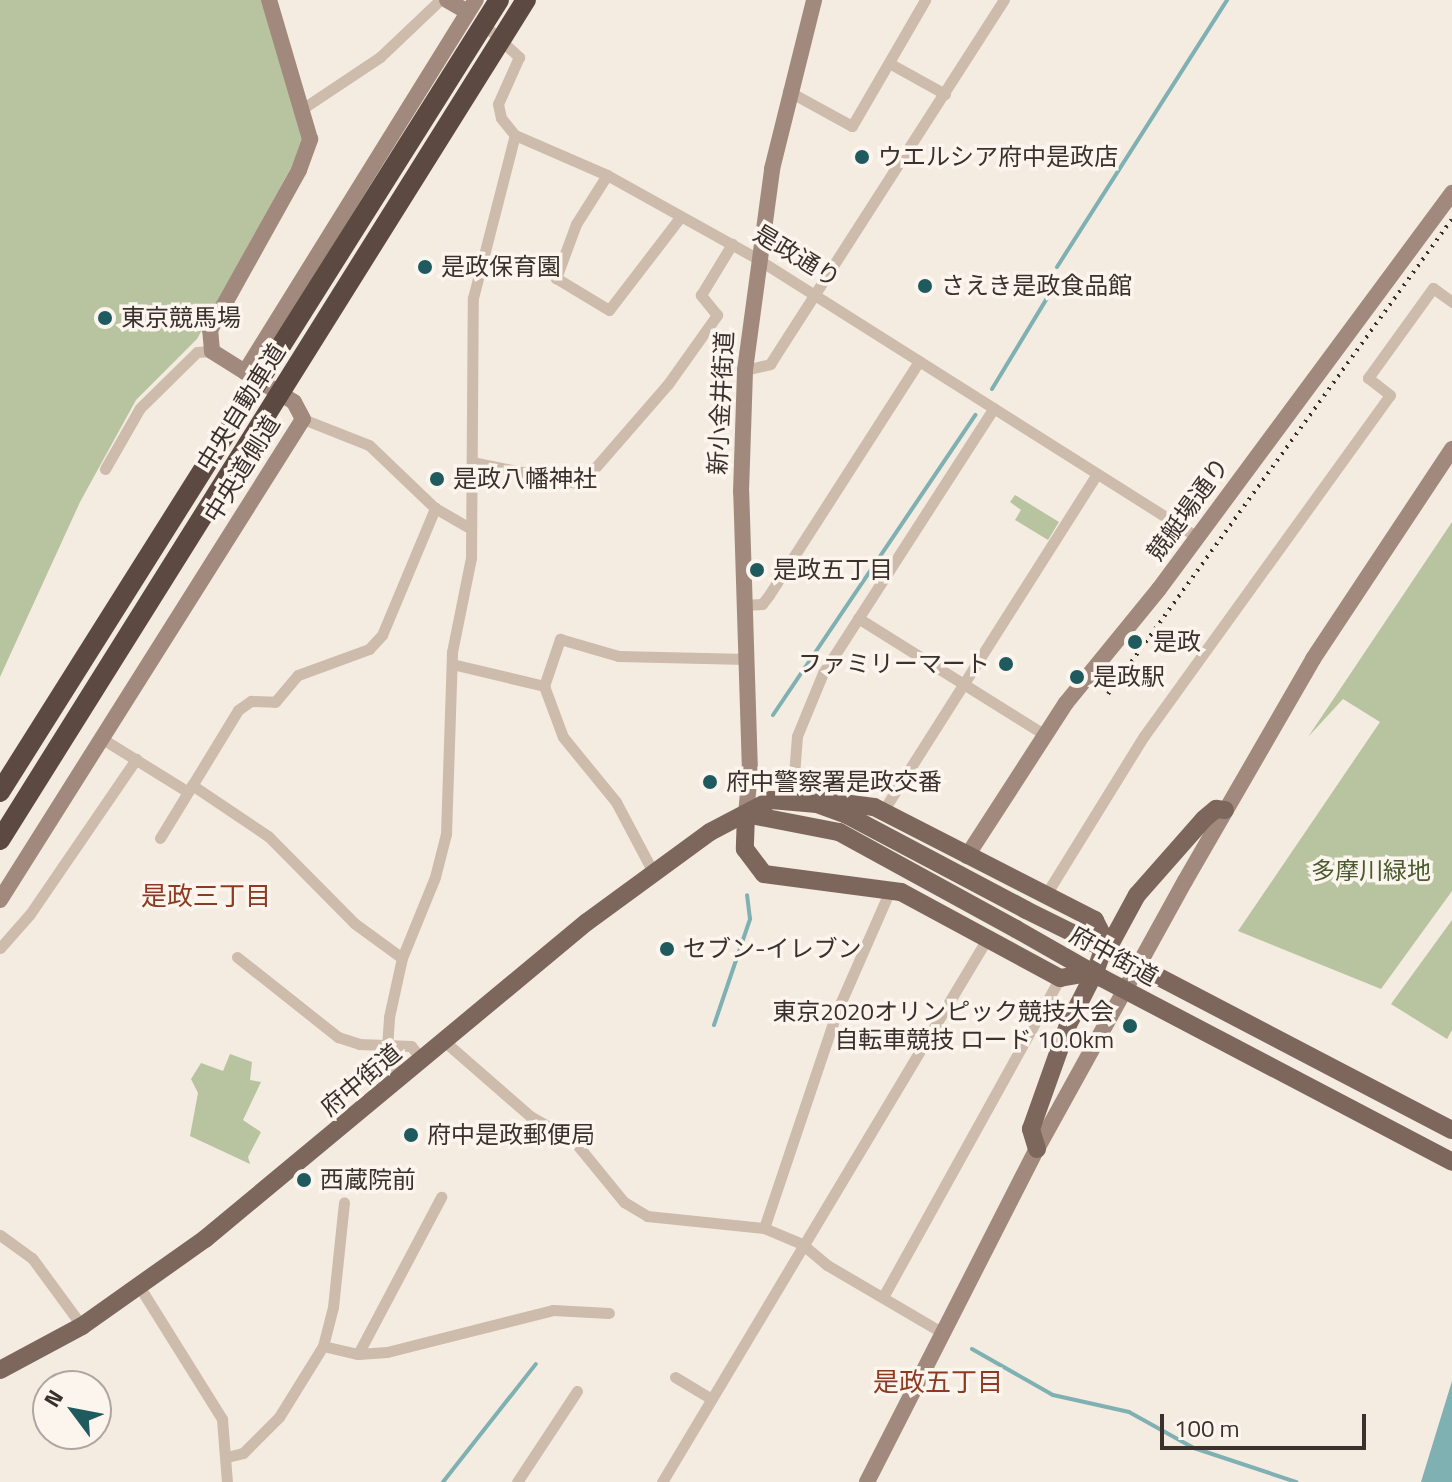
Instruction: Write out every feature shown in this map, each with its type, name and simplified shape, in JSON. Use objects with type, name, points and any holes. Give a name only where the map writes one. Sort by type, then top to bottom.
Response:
[{"type":"highway","name":"中央自動車道","points":[[0,792],[499,0]]},
{"type":"highway","name":"中央自動車道","points":[[0,840],[526,0]]},
{"type":"main road","name":"府中街道","points":[[0,1370],[82,1326],[228,1222],[444,1041],[653,872],[721,825],[771,800],[797,801],[845,814],[1452,1130]]},
{"type":"main road","points":[[797,801],[851,801],[883,811],[1095,920],[1104,933],[1110,952]]},
{"type":"main road","points":[[1037,1149],[1031,1129],[1077,1008],[1099,975],[1137,895],[1204,819],[1216,809],[1225,810]]},
{"type":"main road","points":[[746,814],[745,849],[764,874],[890,890],[1066,979],[1099,975]]},
{"type":"main road","name":"府中街道","points":[[746,814],[839,832],[1145,1001],[1452,1162]]},
{"type":"main road","points":[[1095,920],[1126,915]]},
{"type":"main road","points":[[1066,979],[1077,1008]]},
{"type":"street","points":[[105,469],[140,408],[197,352],[212,351],[210,330],[306,158],[310,139],[269,0]]},
{"type":"street","points":[[302,109],[380,57],[440,0]]},
{"type":"street","points":[[400,1079],[387,1047],[402,958],[444,847],[452,664],[471,558],[473,298],[515,135],[498,104],[517,68],[516,50],[472,6],[447,0]]},
{"type":"street","name":"新小金井街道","points":[[746,814],[750,772],[745,605],[745,370],[756,258],[788,91],[814,0]]},
{"type":"street","points":[[788,91],[852,126],[925,0]]},
{"type":"street","points":[[745,370],[770,364],[1004,0]]},
{"type":"street","points":[[245,372],[472,6]]},
{"type":"street","points":[[889,63],[945,94]]},
{"type":"street","name":"是政通り","points":[[515,135],[607,175],[756,258],[1196,536]]},
{"type":"street","points":[[607,175],[576,224],[556,278],[609,310],[681,216]]},
{"type":"street","name":"競艇場通り","points":[[967,856],[1045,735],[1452,193]]},
{"type":"street","points":[[472,462],[581,484],[668,384],[717,315],[701,295],[732,244]]},
{"type":"street","points":[[1045,896],[1144,736],[1390,395],[1368,378],[1433,288],[1452,302]]},
{"type":"street","name":"中央道側道","points":[[0,900],[303,419],[294,402],[212,351]]},
{"type":"street","points":[[745,605],[762,604],[769,595],[919,361]]},
{"type":"street","points":[[797,801],[797,736],[823,673],[994,408]]},
{"type":"street","points":[[303,419],[369,445],[435,508],[469,528]]},
{"type":"street","points":[[867,1482],[1037,1149],[1225,810],[1313,659],[1452,449]]},
{"type":"street","points":[[883,811],[1097,474]]},
{"type":"street","points":[[160,838],[214,743],[245,703],[275,702],[298,675],[369,649],[382,635],[435,508]]},
{"type":"street","points":[[858,618],[1045,735]]},
{"type":"street","points":[[653,872],[616,802],[563,737],[544,686],[560,639],[618,656],[747,659]]},
{"type":"street","points":[[452,664],[544,686]]},
{"type":"street","points":[[101,738],[268,836],[337,907],[402,958]]},
{"type":"street","points":[[0,948],[30,914],[136,759]]},
{"type":"street","points":[[764,1228],[832,1023],[890,890]]},
{"type":"street","points":[[662,1482],[988,937]]},
{"type":"street","points":[[237,957],[338,1037],[387,1047],[411,1046],[422,1060]]},
{"type":"street","points":[[883,1297],[1066,979]]},
{"type":"street","points":[[444,1041],[530,1116],[574,1141],[624,1202],[647,1216],[764,1228],[802,1244],[941,1332]]},
{"type":"street","points":[[358,1354],[441,1197]]},
{"type":"street","points":[[227,1457],[243,1453],[279,1417],[323,1346],[333,1307],[344,1203]]},
{"type":"street","points":[[0,1235],[32,1258],[82,1326]]},
{"type":"street","points":[[139,1286],[217,1409],[225,1428],[227,1482]]},
{"type":"street","points":[[323,1346],[358,1354],[387,1352],[553,1310],[609,1313]]},
{"type":"street","points":[[675,1377],[710,1398]]},
{"type":"street","points":[[517,1482],[577,1391]]},
{"type":"green space","name":"東京競馬場","points":[[0,0],[262,0],[304,144],[197,339],[136,400],[80,502],[0,677]]},
{"type":"green space","points":[[1015,495],[1059,522],[1048,540],[1015,520],[1021,510],[1010,502]]},
{"type":"green space","name":"多摩川緑地","points":[[1452,522],[1452,891],[1381,989],[1238,931],[1380,722],[1343,699],[1308,737]]},
{"type":"green space","points":[[1452,920],[1452,1030],[1447,1039],[1391,1004]]},
{"type":"green space","points":[[230,1054],[252,1062],[250,1080],[261,1082],[243,1120],[261,1132],[248,1157],[250,1164],[190,1136],[198,1093],[191,1079],[201,1063],[223,1071]]},
{"type":"water","points":[[1452,1381],[1452,1482],[1421,1482]]},
{"type":"waterway","points":[[1057,267],[1227,0]]},
{"type":"waterway","points":[[992,389],[1058,280]]},
{"type":"waterway","points":[[773,715],[975,415]]},
{"type":"waterway","points":[[714,1025],[750,919],[747,895]]},
{"type":"waterway","points":[[972,1349],[1053,1395],[1129,1412],[1194,1448],[1296,1482]]},
{"type":"waterway","points":[[443,1482],[536,1364]]},
{"type":"railway","points":[[1108,694],[1452,219]]},
{"type":"place","name":"ウエルシア府中是政店","points":[[862,157]]},
{"type":"place","name":"是政保育園","points":[[425,267]]},
{"type":"place","name":"さえき是政食品館","points":[[925,286]]},
{"type":"place","name":"東京競馬場","points":[[105,318]]},
{"type":"place","name":"是政八幡神社","points":[[437,479]]},
{"type":"place","name":"是政五丁目","points":[[757,570]]},
{"type":"place","name":"是政","points":[[1135,642]]},
{"type":"place","name":"ファミリーマート","points":[[1006,664]]},
{"type":"place","name":"是政駅","points":[[1077,677]]},
{"type":"place","name":"府中警察署是政交番","points":[[710,782]]},
{"type":"place","name":"セブン-イレブン","points":[[667,949]]},
{"type":"place","name":"東京2020オリンピック競技大会 自転車競技 ロード 10.0km","points":[[1130,1026]]},
{"type":"place","name":"府中是政郵便局","points":[[411,1135]]},
{"type":"place","name":"西蔵院前","points":[[304,1180]]},
{"type":"district","name":"是政三丁目","points":[[206,896]]},
{"type":"district","name":"是政五丁目","points":[[938,1382]]}]
